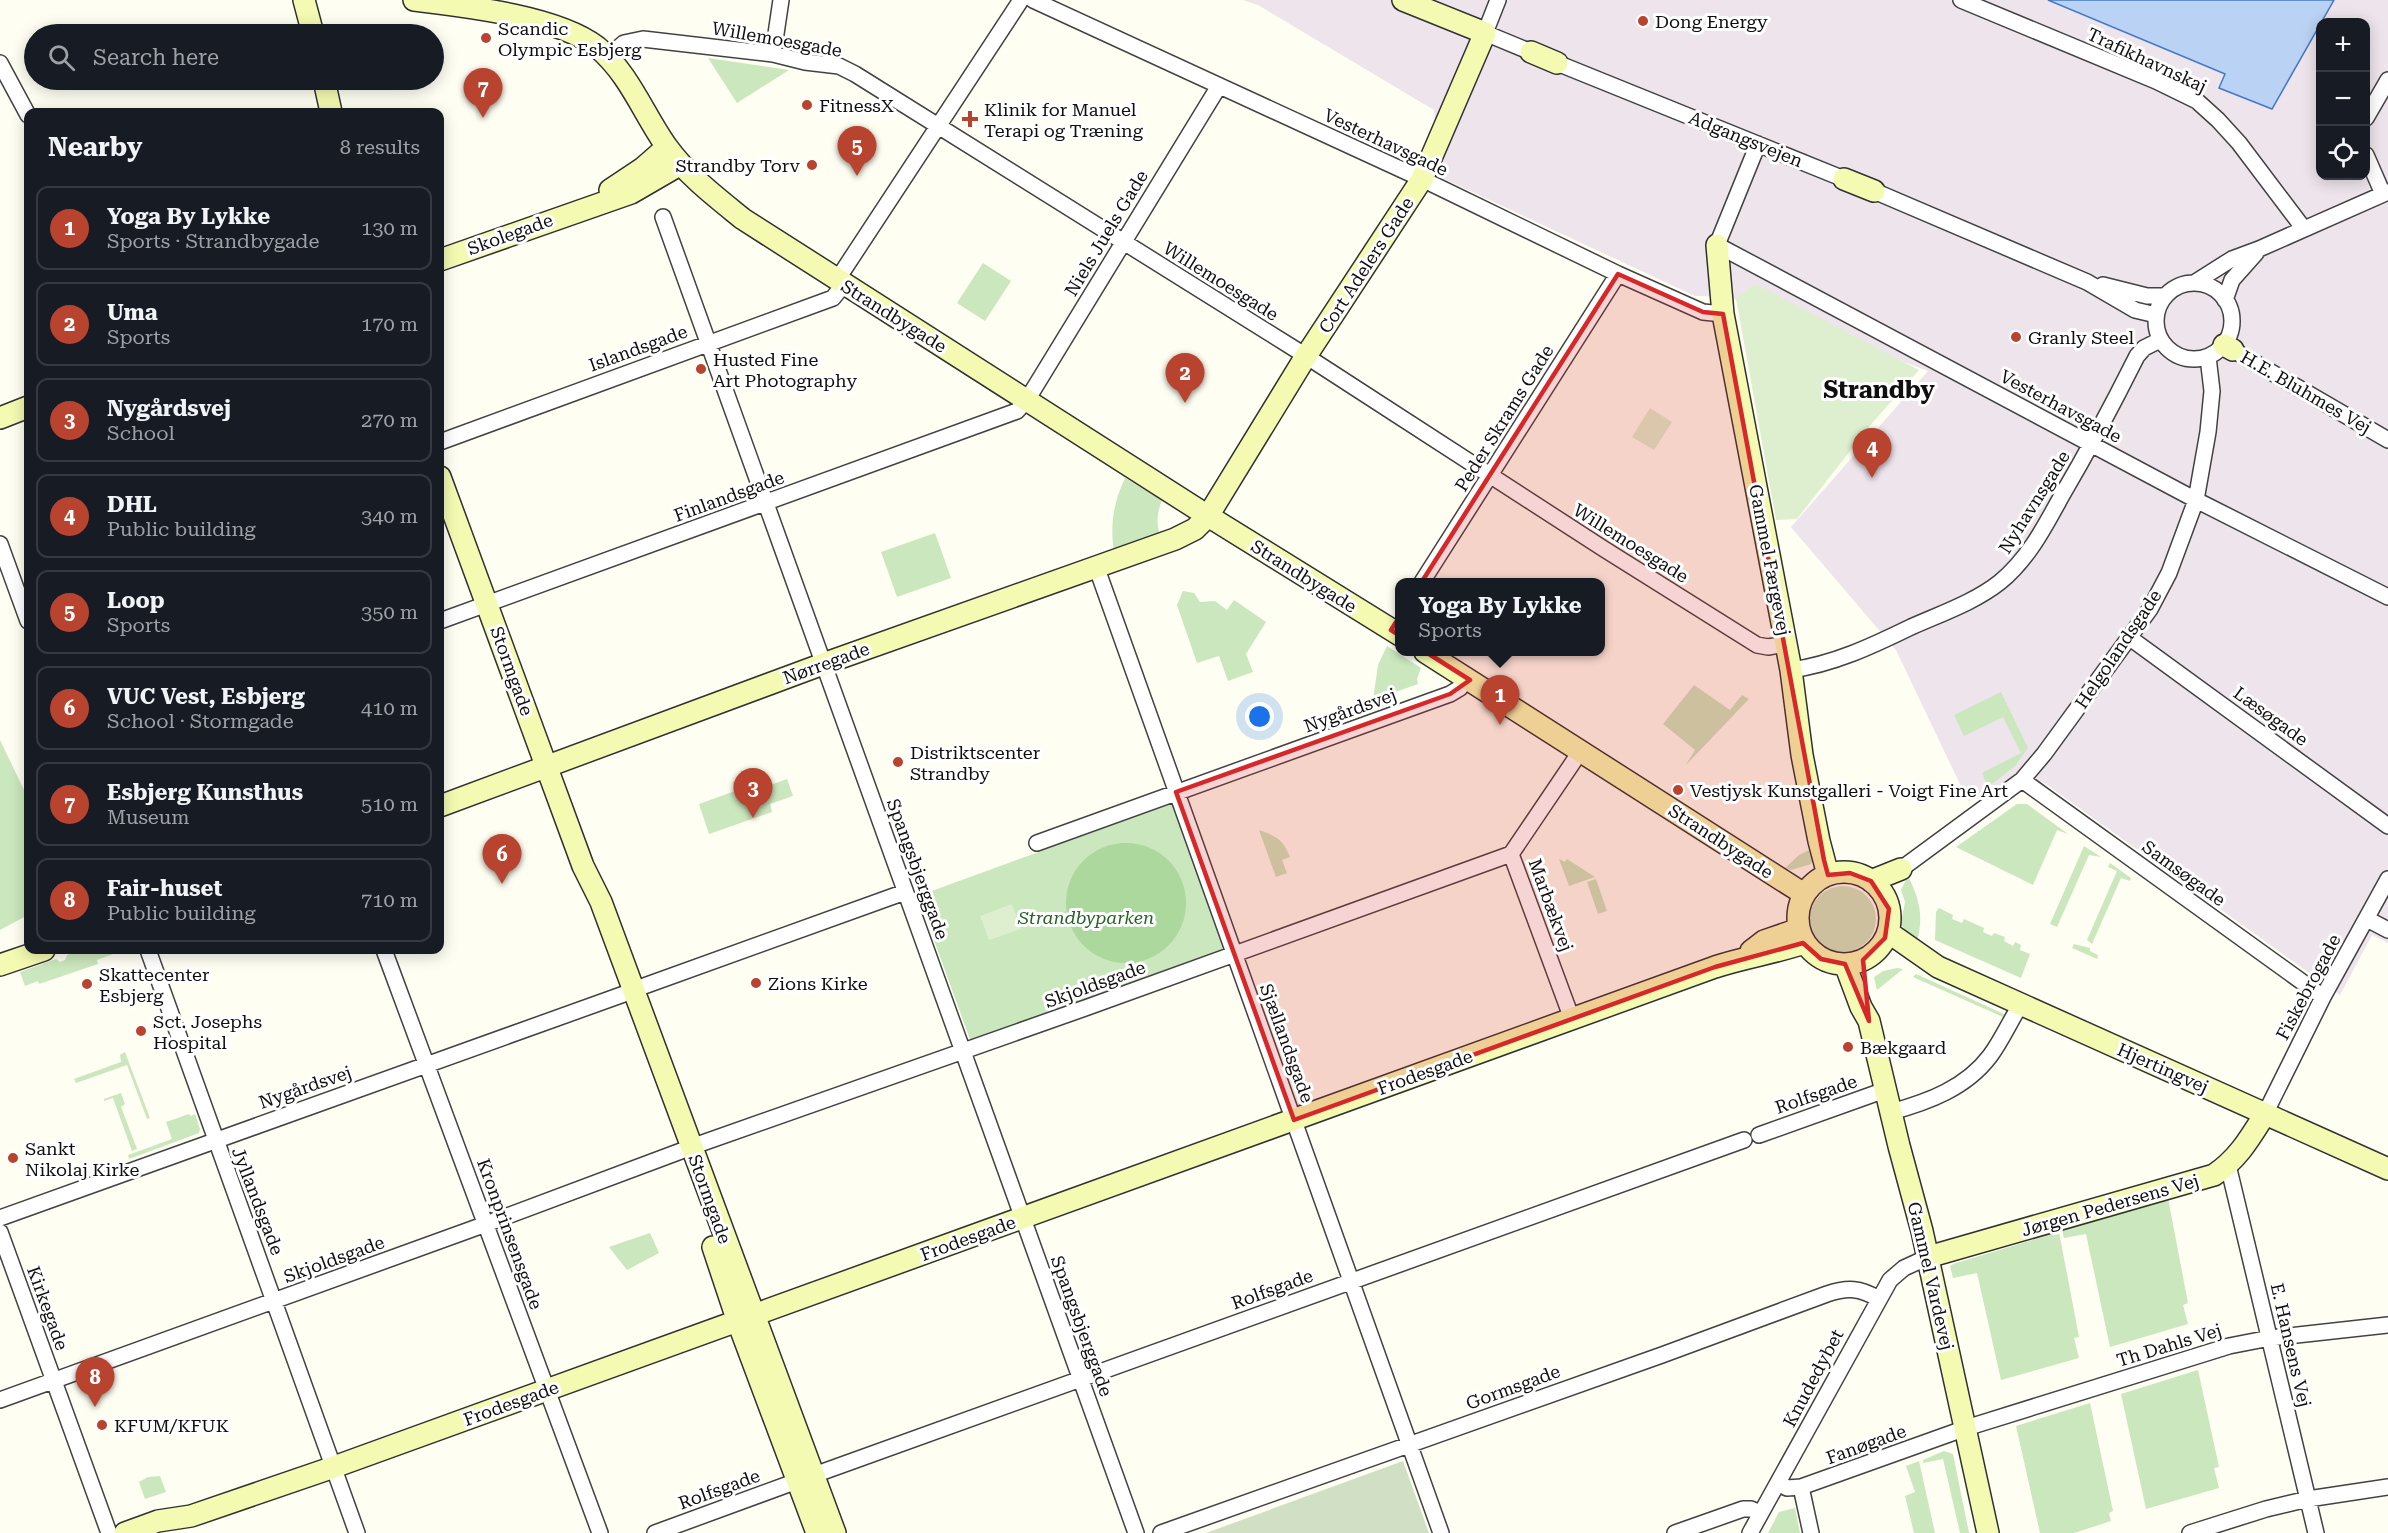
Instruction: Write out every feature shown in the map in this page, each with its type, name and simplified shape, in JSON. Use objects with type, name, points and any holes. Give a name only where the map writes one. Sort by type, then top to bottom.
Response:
[{"type":"street","points":[[304,0],[310,24]]},
{"type":"street","name":"Strandbygade","points":[[414,0],[477,9],[568,30],[584,38],[608,57],[621,73],[667,147],[693,178],[743,219],[1208,516],[1395,627]]},
{"type":"street","points":[[773,54],[781,0]]},
{"type":"street","name":"Islandsgade","points":[[444,441],[833,298],[840,282],[923,147],[939,128],[1022,0]]},
{"type":"street","name":"Vesterhavsgade","points":[[1033,0],[1422,179],[1618,274],[1703,312],[1723,314]]},
{"type":"street","name":"Adgangsvejen","points":[[1403,0],[1844,179],[2087,282],[2135,310],[2156,315]]},
{"type":"street","name":"Cort Adelers Gade","points":[[1208,516],[1306,356],[1422,179],[1498,0]]},
{"type":"street","name":"Trafikhavnskaj","points":[[1961,0],[2156,81],[2197,101],[2239,143],[2304,229]]},
{"type":"street","name":"Willemoesgade","points":[[608,57],[624,43],[643,39],[773,54],[805,62],[839,66],[1306,356],[1757,645],[1786,644]]},
{"type":"street","points":[[0,63],[24,108]]},
{"type":"street","points":[[2370,111],[2388,80]]},
{"type":"street","name":"Niels Juels Gade","points":[[1027,400],[1219,86]]},
{"type":"street","points":[[326,90],[330,108]]},
{"type":"street","points":[[1718,245],[1758,144]]},
{"type":"street","name":"Skolegade","points":[[581,209],[626,180],[667,147]]},
{"type":"street","points":[[2194,283],[2212,288],[2225,300],[2232,316],[2232,324],[2221,351],[2197,360],[2176,355],[2160,340],[2156,315],[2164,296],[2178,286],[2194,283],[2226,262],[2385,193],[2370,163]]},
{"type":"street","name":"Skolegade","points":[[444,259],[631,193],[681,164]]},
{"type":"street","name":"Spangsbjerggade","points":[[663,217],[1136,1533]]},
{"type":"street","name":"Vesterhavsgade","points":[[1718,245],[2196,500],[2388,597]]},
{"type":"street","name":"Gammel Færgevej","points":[[1718,245],[1723,314],[1791,670],[1802,754],[1828,875]]},
{"type":"street","points":[[2225,300],[2235,275],[2259,249]]},
{"type":"street","name":"Peder Skrams Gade","points":[[1425,578],[1618,274]]},
{"type":"street","name":"Adgangsvejen","points":[[2087,282],[2147,296],[2164,296]]},
{"type":"street","name":"Nyhavnsgade","points":[[1791,670],[1842,658],[1977,596],[1998,584],[2016,568],[2031,550],[2092,444],[2137,356],[2144,348],[2160,340]]},
{"type":"street","name":"H.E. Bluhmes Vej","points":[[2221,351],[2388,440]]},
{"type":"street","name":"Helgolandsgade","points":[[1876,887],[2022,780],[2150,609],[2169,573],[2196,500],[2208,432],[2212,392],[2221,351]]},
{"type":"street","name":"Finlandsgade","points":[[444,620],[1007,416],[1017,411],[1027,400]]},
{"type":"street","points":[[0,417],[24,408]]},
{"type":"street","name":"Stormgade","points":[[444,488],[583,866],[601,902],[628,992],[805,1478],[818,1533]]},
{"type":"street","name":"Nørregade","points":[[444,805],[823,664],[1175,539],[1195,529],[1208,516]]},
{"type":"street","points":[[0,544],[24,593]]},
{"type":"street","name":"Sjællandsgade","points":[[1096,566],[1441,1533]]},
{"type":"street","name":"Læsøgade","points":[[2130,638],[2388,826]]},
{"type":"street","name":"Strandbygade","points":[[1433,656],[1804,894]]},
{"type":"street","name":"Nygårdsvej","points":[[1037,843],[1450,694],[1460,688],[1467,678]]},
{"type":"street","name":"Marbækvej","points":[[1572,1019],[1511,854],[1580,752]]},
{"type":"street","name":"Samsøgade","points":[[2022,780],[2323,997]]},
{"type":"street","name":"Skjoldsgade","points":[[0,1400],[686,1149],[963,1052],[1511,854]]},
{"type":"street","points":[[1850,873],[1876,887],[1888,909],[1868,951],[1833,963],[1821,959],[1802,936],[1800,905],[1804,894],[1811,886],[1828,875],[1850,873]]},
{"type":"street","name":"Fiskebrogade","points":[[2265,1113],[2323,997],[2388,879]]},
{"type":"street","name":"Nygårdsvej","points":[[0,1218],[905,892]]},
{"type":"street","points":[[2367,919],[2388,930]]},
{"type":"street","name":"Frodesgade","points":[[125,1533],[158,1521],[191,1516],[334,1467],[746,1319],[1744,957],[1764,941],[1802,936]]},
{"type":"street","name":"Hjertingvej","points":[[1868,951],[1938,967],[2388,1169]]},
{"type":"street","name":"Gammel Vardevej","points":[[1868,951],[1861,1007],[1869,1021],[1928,1257],[1988,1533]]},
{"type":"street","points":[[0,965],[32,954]]},
{"type":"street","name":"Jyllandsgade","points":[[149,954],[357,1533]]},
{"type":"street","name":"Kronprinsensgade","points":[[385,954],[600,1533]]},
{"type":"street","points":[[1891,1112],[1938,1097],[1969,1078],[1989,1058],[2021,1004]]},
{"type":"street","name":"Rolfsgade","points":[[1759,1134],[1885,1090]]},
{"type":"street","name":"Jørgen Pedersens Vej","points":[[1928,1257],[2214,1175],[2228,1166],[2244,1149],[2265,1113]]},
{"type":"street","name":"Rolfsgade","points":[[655,1533],[1744,1140]]},
{"type":"street","name":"E. Hansens Vej","points":[[2228,1166],[2316,1533]]},
{"type":"street","name":"Kirkegade","points":[[0,1232],[109,1533]]},
{"type":"street","name":"Knudedybet","points":[[1750,1533],[1890,1280],[1899,1272],[1928,1257]]},
{"type":"street","name":"Gormsgade","points":[[1161,1533],[1840,1290],[1857,1289],[1879,1299]]},
{"type":"street","name":"Th Dahls Vej","points":[[1966,1428],[2229,1346],[2270,1338],[2388,1325]]},
{"type":"street","name":"Fanøgade","points":[[1779,1483],[1787,1488],[1801,1487],[1966,1428]]},
{"type":"street","name":"Stormgade","points":[[805,1478],[835,1533]]},
{"type":"street","points":[[1801,1487],[1811,1533]]},
{"type":"street","points":[[2190,1533],[2308,1498],[2388,1487]]},
{"type":"street","points":[[1675,1533],[1743,1509],[1751,1509],[1760,1514]]},
{"type":"street","name":"Frodesgade","points":[[165,1533],[191,1516]]},
{"type":"highlighted area","points":[[1618,274],[1703,312],[1723,314],[1828,875],[1850,873],[1871,881],[1889,909],[1885,938],[1863,960],[1869,1021],[1845,964],[1821,959],[1803,943],[1715,967],[1294,1120],[1176,792],[1450,694],[1470,680],[1391,630]]},
{"type":"shaded area","points":[[1243,0],[2048,0],[2225,75],[2219,88],[2272,108],[2316,30],[2316,180],[2370,180],[2370,18],[2323,18],[2334,0],[2388,0],[2388,943],[2372,935],[2340,995],[2043,782],[1968,801],[1896,650],[1791,527],[1928,371],[1730,297],[1695,296],[1438,176],[1434,110],[1258,5]]},
{"type":"green space","points":[[708,58],[789,70],[737,103]]},
{"type":"green space","points":[[983,263],[1011,281],[985,321],[957,303]]},
{"type":"green space","points":[[1755,284],[1919,370],[1867,429],[1797,519],[1776,520],[1736,298]]},
{"type":"green space","points":[[1650,408],[1672,422],[1654,450],[1632,437]]},
{"type":"green space","points":[[1125,478],[1162,500],[1158,529],[1162,539],[1114,553],[1112,533],[1114,515]]},
{"type":"green space","points":[[935,533],[951,578],[897,597],[881,552]]},
{"type":"green space","points":[[1183,591],[1194,593],[1200,602],[1215,601],[1227,610],[1234,600],[1266,622],[1246,654],[1253,672],[1228,681],[1219,656],[1197,663],[1177,605]]},
{"type":"green space","points":[[1387,646],[1395,651],[1395,656],[1402,656],[1421,668],[1417,679],[1418,684],[1373,700],[1378,665]]},
{"type":"green space","points":[[1694,685],[1730,710],[1742,695],[1749,699],[1686,765],[1695,750],[1663,724]]},
{"type":"green space","points":[[2001,692],[2028,748],[2015,766],[1988,787],[1982,773],[2021,753],[2003,717],[1964,736],[1954,715]]},
{"type":"green space","points":[[0,740],[24,790],[24,917],[0,930]]},
{"type":"green space","points":[[759,772],[765,787],[787,779],[793,796],[770,804],[772,812],[709,834],[699,804],[735,791],[733,782]]},
{"type":"green space","name":"Strandbyparken","points":[[1173,803],[1226,950],[971,1042],[918,896]]},
{"type":"green space","points":[[2017,804],[2027,804],[2068,834],[2057,830],[2033,885],[1956,847]]},
{"type":"green space","points":[[1259,830],[1274,836],[1285,846],[1290,857],[1282,860],[1287,873],[1276,877]]},
{"type":"green space","points":[[1126,843],[1149,847],[1169,860],[1182,880],[1186,903],[1182,926],[1169,946],[1149,959],[1126,963],[1103,959],[1083,946],[1070,926],[1066,903],[1070,880],[1083,860],[1103,847]]},
{"type":"green space","points":[[2084,846],[2101,857],[2089,855],[2057,927],[2050,924]]},
{"type":"green space","points":[[1811,849],[1813,859],[1811,864],[1791,870],[1785,868],[1799,855]]},
{"type":"green space","points":[[1559,859],[1565,862],[1567,859],[1595,877],[1569,886]]},
{"type":"green space","points":[[2110,863],[2131,878],[2130,881],[2121,878],[2092,944],[2087,940],[2117,871],[2108,867]]},
{"type":"green space","points":[[1908,876],[1919,907],[1920,923],[1917,941],[1908,936],[1901,923],[1905,902],[1901,890]]},
{"type":"green space","points":[[1596,879],[1607,911],[1598,914],[1587,882]]},
{"type":"green space","points":[[1843,886],[1855,889],[1866,896],[1873,907],[1876,919],[1873,931],[1866,942],[1855,949],[1843,952],[1831,949],[1820,942],[1813,931],[1810,919],[1813,907],[1820,896],[1831,889]]},
{"type":"green space","points":[[1012,904],[1021,929],[989,940],[980,916]]},
{"type":"green space","points":[[1939,908],[1953,915],[1952,919],[1962,923],[1964,919],[1984,928],[1983,932],[1992,936],[1994,933],[2005,937],[2004,941],[2013,946],[2015,942],[2021,945],[2020,950],[2030,954],[2021,978],[1935,940],[1936,912]]},
{"type":"green space","points":[[2074,944],[2090,948],[2090,951],[2098,955],[2097,959],[2072,948]]},
{"type":"green space","points":[[113,954],[97,960],[98,964],[39,984],[38,981],[25,986],[20,972],[56,959],[60,962],[65,960],[67,955]]},
{"type":"green space","points":[[1903,969],[1877,990],[1874,977],[1883,971]]},
{"type":"green space","points":[[1916,974],[2004,1014],[2003,1017],[1913,977]]},
{"type":"green space","points":[[125,1052],[150,1118],[147,1119],[127,1065],[76,1083],[74,1079],[121,1062],[120,1055]]},
{"type":"green space","points":[[121,1093],[125,1104],[121,1107],[137,1149],[132,1151],[113,1098],[104,1101],[104,1099]]},
{"type":"green space","points":[[189,1114],[191,1116],[195,1114],[200,1129],[199,1133],[129,1159],[128,1155],[172,1139],[166,1122]]},
{"type":"green space","points":[[2168,1198],[2188,1303],[2183,1305],[2188,1324],[2110,1347],[2086,1234],[2064,1238],[2062,1230]]},
{"type":"green space","points":[[2059,1232],[2079,1337],[2074,1338],[2079,1358],[2001,1380],[1977,1273],[1953,1278],[1950,1266]]},
{"type":"green space","points":[[650,1233],[659,1253],[627,1270],[609,1247]]},
{"type":"green space","points":[[2198,1370],[2219,1467],[2214,1468],[2219,1488],[2146,1509],[2121,1394]]},
{"type":"green space","points":[[2090,1403],[2113,1511],[2109,1513],[2111,1521],[2074,1533],[2040,1533],[2016,1426]]},
{"type":"green space","points":[[1944,1451],[1953,1454],[1969,1533],[1960,1533],[1943,1459],[1923,1463],[1923,1460]]},
{"type":"green space","points":[[1403,1461],[1429,1533],[1206,1533]]},
{"type":"green space","points":[[1919,1461],[1935,1533],[1914,1533],[1905,1496],[1915,1492],[1906,1466]]},
{"type":"green space","points":[[160,1476],[166,1492],[145,1499],[139,1482],[148,1477]]},
{"type":"green space","points":[[1795,1508],[1800,1533],[1768,1533],[1779,1512]]},
{"type":"water","points":[[2048,0],[2334,0],[2324,18],[2316,18],[2316,32],[2272,109],[2219,88],[2225,74]]},
{"type":"place","name":"Dong Energy","points":[[1643,21]]},
{"type":"place","name":"Scandic Olympic Esbjerg","points":[[486,38]]},
{"type":"place","name":"FitnessX","points":[[807,105]]},
{"type":"place","name":"Esbjerg Kunsthus","points":[[483,118]]},
{"type":"place","name":"Klinik for Manuel Terapi og Træning","points":[[970,119]]},
{"type":"place","name":"Strandby Torv","points":[[812,165]]},
{"type":"place","name":"Loop","points":[[857,176]]},
{"type":"place","name":"Granly Steel","points":[[2016,337]]},
{"type":"place","name":"Husted Fine Art Photography","points":[[701,369]]},
{"type":"place","name":"Uma","points":[[1185,403]]},
{"type":"place","name":"DHL","points":[[1872,478]]},
{"type":"place","name":"Yoga By Lykke","points":[[1500,725]]},
{"type":"place","name":"Distriktscenter Strandby","points":[[898,762]]},
{"type":"place","name":"Vestjysk Kunstgalleri - Voigt Fine Art","points":[[1678,790]]},
{"type":"place","name":"Nygårdsvej","points":[[753,818]]},
{"type":"place","name":"VUC Vest, Esbjerg","points":[[502,884]]},
{"type":"place","name":"Zions Kirke","points":[[756,983]]},
{"type":"place","name":"Skattecenter Esbjerg","points":[[87,984]]},
{"type":"place","name":"Sct. Josephs Hospital","points":[[141,1031]]},
{"type":"place","name":"Bækgaard","points":[[1848,1047]]},
{"type":"place","name":"Sankt Nikolaj Kirke","points":[[13,1158]]},
{"type":"place","name":"Fair-huset","points":[[95,1407]]},
{"type":"place","name":"KFUM/KFUK","points":[[102,1425]]},
{"type":"district","name":"Strandby","points":[[1879,390]]}]
